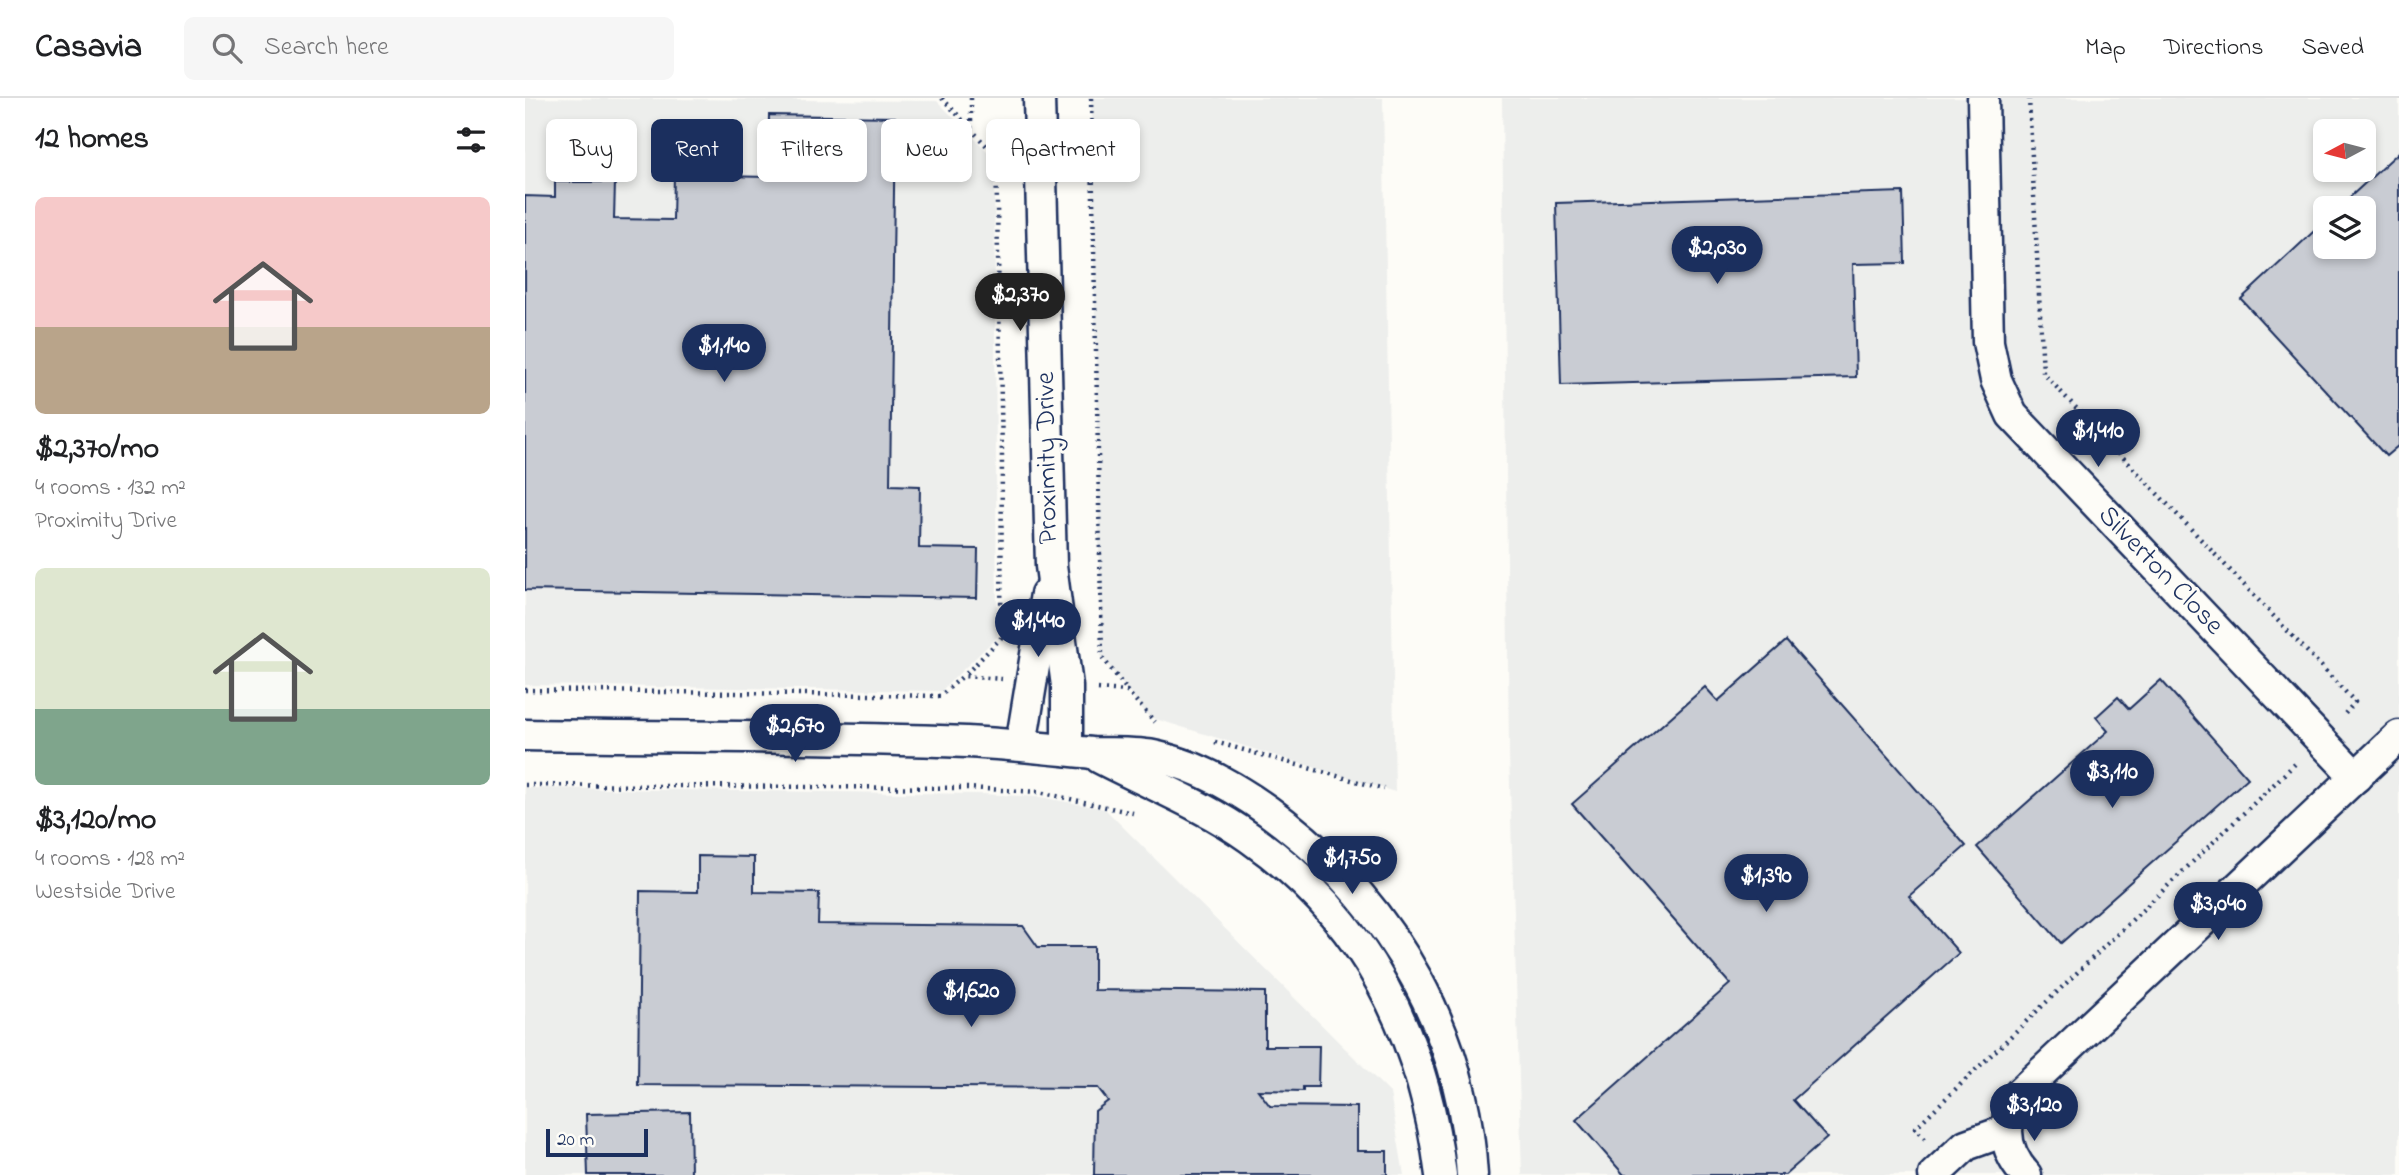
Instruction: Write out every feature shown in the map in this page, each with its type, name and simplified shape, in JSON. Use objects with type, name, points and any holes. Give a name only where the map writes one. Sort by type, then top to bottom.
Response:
[{"type":"street","name":"Proximity Drive","points":[[1039,98],[1051,566],[1078,751]]},
{"type":"street","name":"Silverton Close","points":[[1983,98],[1988,342],[1996,380],[2011,415],[2356,777]]},
{"type":"street","name":"Proximity Drive","points":[[1021,745],[1051,566]]},
{"type":"street","points":[[525,735],[918,740],[1021,745],[1157,757],[1201,772],[1250,798],[1318,849],[1366,901],[1400,947],[1423,986],[1444,1038],[1460,1089],[1471,1143],[1472,1175]]},
{"type":"street","points":[[2026,1175],[2013,1158],[2005,1130],[2012,1105],[2021,1092],[2399,736]]},
{"type":"street","points":[[1078,751],[1250,838],[1301,878],[1343,924],[1372,965],[1395,1007],[1416,1055],[1427,1094],[1441,1175]]},
{"type":"street","points":[[1941,1168],[1976,1139],[2005,1130]]},
{"type":"path","points":[[941,98],[961,119]]},
{"type":"path","points":[[971,98],[971,119]]},
{"type":"path","points":[[1091,98],[1102,657],[1151,721],[1164,725]]},
{"type":"path","points":[[1941,1168],[1915,1128],[2321,740],[2355,702],[2043,373],[2029,98]]},
{"type":"path","points":[[525,690],[940,696],[1001,638],[1002,453],[996,156],[972,130]]},
{"type":"path","points":[[963,676],[1030,681]]},
{"type":"path","points":[[1067,686],[1127,691]]},
{"type":"path","points":[[1203,736],[1216,740]]},
{"type":"path","points":[[525,785],[967,788],[1039,792],[1136,813]]},
{"type":"shaded area","points":[[525,98],[937,101],[955,119],[881,119],[881,182],[972,182],[972,136],[986,150],[986,182],[994,182],[997,637],[941,691],[525,685]]},
{"type":"shaded area","points":[[1091,98],[1383,98],[1395,792],[1149,717],[1101,656],[1093,182],[1140,182],[1140,119],[1091,119]]},
{"type":"shaded area","points":[[1502,98],[2399,98],[2399,1175],[1522,1175],[1509,753]]},
{"type":"shaded area","points":[[525,788],[982,794],[1040,797],[1105,809],[1390,1093],[1404,1175],[525,1175]]},
{"type":"building","points":[[769,115],[895,117],[881,119],[881,182],[894,182],[890,485],[920,486],[919,548],[978,549],[977,598],[525,590],[525,196],[555,197],[555,182],[615,182],[614,219],[673,220],[674,182],[743,182],[743,176],[757,177],[757,182],[867,182],[867,119],[769,119]]},
{"type":"building","points":[[2399,152],[2399,445],[2386,456],[2241,299],[2313,232],[2313,259],[2376,259],[2376,196],[2351,196],[2366,182],[2377,182],[2377,172]]},
{"type":"building","points":[[1903,192],[1905,263],[1853,264],[1856,377],[1561,385],[1556,203]]},
{"type":"building","points":[[1786,641],[1966,846],[1909,896],[1959,953],[1793,1100],[1827,1138],[1785,1175],[1624,1175],[1576,1120],[1730,984],[1572,804],[1705,687],[1718,701]]},
{"type":"building","points":[[2161,680],[2248,778],[2061,943],[1977,847],[2108,731],[2096,717],[2118,697],[2129,709]]},
{"type":"building","points":[[698,856],[754,857],[754,892],[819,893],[818,924],[1023,926],[1038,947],[1094,947],[1094,990],[1265,992],[1265,1046],[1319,1046],[1318,1087],[1303,1087],[1303,1091],[1258,1090],[1270,1106],[1357,1107],[1357,1151],[1387,1151],[1387,1175],[1094,1175],[1095,1111],[1108,1101],[1098,1088],[638,1085],[640,891],[698,892]]},
{"type":"building","points":[[690,1112],[691,1175],[588,1175],[586,1114]]}]
